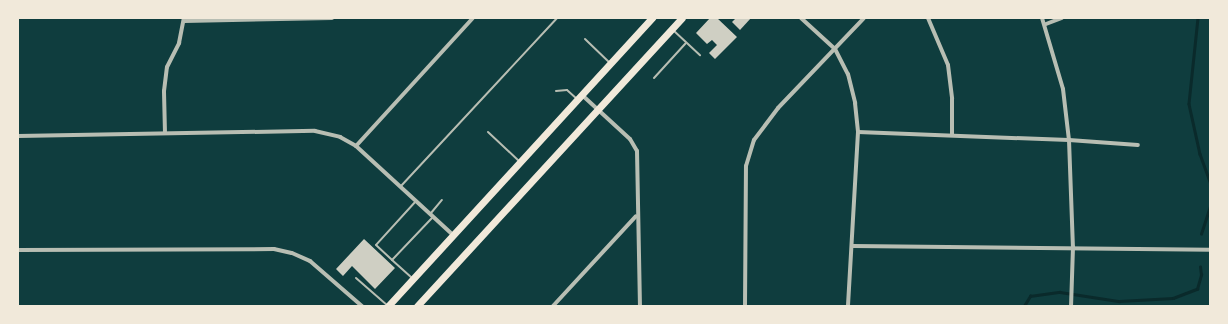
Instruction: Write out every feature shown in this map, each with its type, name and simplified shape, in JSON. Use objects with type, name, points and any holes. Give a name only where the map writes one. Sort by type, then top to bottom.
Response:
[{"type":"highway","points":[[388,306],[652,18]]},
{"type":"highway","points":[[417,306],[682,18]]},
{"type":"street","points":[[165,133],[164,91],[167,67],[179,43],[184,19],[332,18]]},
{"type":"street","points":[[356,146],[473,18]]},
{"type":"street","points":[[801,18],[835,49],[848,74],[858,132],[853,246],[848,306]]},
{"type":"street","points":[[745,306],[746,166],[754,140],[778,108],[864,18]]},
{"type":"street","points":[[928,18],[948,65],[952,99],[952,135]]},
{"type":"street","points":[[1042,18],[1046,24],[1063,89],[1069,140],[1073,247],[1071,306]]},
{"type":"street","points":[[1046,24],[1062,18]]},
{"type":"street","points":[[580,97],[598,109],[630,139],[637,151],[636,216],[640,306]]},
{"type":"street","points":[[18,136],[315,131],[340,137],[356,146],[453,235]]},
{"type":"street","points":[[858,132],[1069,140],[1138,145]]},
{"type":"street","points":[[553,306],[636,216]]},
{"type":"street","points":[[853,246],[1073,247],[1210,250]]},
{"type":"street","points":[[18,250],[274,249],[292,253],[310,262],[362,306]]},
{"type":"lane","points":[[400,187],[557,18]]},
{"type":"lane","points":[[672,29],[700,56]]},
{"type":"lane","points":[[585,39],[610,64]]},
{"type":"lane","points":[[654,78],[686,43]]},
{"type":"lane","points":[[556,91],[567,90],[580,97]]},
{"type":"lane","points":[[488,132],[520,162]]},
{"type":"lane","points":[[392,260],[432,215],[442,200]]},
{"type":"lane","points":[[413,279],[376,245],[416,201]]},
{"type":"lane","points":[[356,278],[388,306]]},
{"type":"building","points":[[710,18],[717,18],[737,37],[715,59],[709,53],[717,45],[712,40],[707,44],[696,33]]},
{"type":"building","points":[[736,18],[751,18],[740,30],[732,22]]},
{"type":"building","points":[[364,239],[395,268],[375,289],[352,266],[343,276],[336,269]]},
{"type":"waterway","points":[[1198,18],[1189,104],[1200,154],[1210,182]]},
{"type":"waterway","points":[[1201,234],[1210,207]]},
{"type":"waterway","points":[[1024,306],[1030,296],[1060,292],[1119,301],[1173,298],[1197,289],[1201,275],[1200,267]]}]
